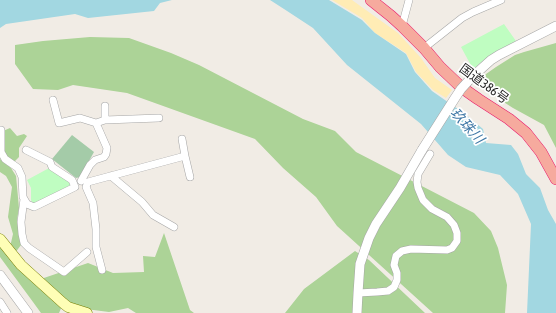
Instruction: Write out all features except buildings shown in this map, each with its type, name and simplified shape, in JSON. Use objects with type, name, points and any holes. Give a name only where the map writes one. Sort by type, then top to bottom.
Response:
[{"type":"highway","name":"国道386号","points":[[371,0],[402,26],[461,87],[506,116],[526,133],[541,152],[556,179]]},
{"type":"main road","points":[[0,239],[21,265],[63,303],[68,307],[87,313]]},
{"type":"street","points":[[402,26],[409,0]]},
{"type":"street","points":[[424,48],[462,18],[472,12],[501,0]]},
{"type":"street","points":[[358,293],[388,291],[394,287],[397,280],[397,273],[394,265],[396,256],[402,251],[411,249],[447,250],[452,248],[457,241],[457,233],[454,225],[447,217],[428,206],[423,200],[418,188],[418,174],[426,152],[454,98],[480,68],[495,57],[556,26]]},
{"type":"street","points":[[53,100],[59,123],[80,118],[96,123],[105,120],[159,118]]},
{"type":"street","points":[[105,106],[105,120]]},
{"type":"street","points":[[96,123],[107,148],[106,154],[104,157],[95,160],[90,165],[84,182],[94,203],[96,247],[102,270]]},
{"type":"street","points":[[0,130],[1,152],[5,159],[18,168],[22,177],[24,199],[21,222],[24,243],[64,272],[87,252]]},
{"type":"street","points":[[182,139],[184,156],[190,177]]},
{"type":"street","points":[[24,199],[27,204],[34,207],[75,187],[72,180],[52,167],[50,162],[26,150]]},
{"type":"street","points":[[357,313],[360,264],[376,224],[426,152]]},
{"type":"street","points":[[73,183],[111,176],[184,156]]},
{"type":"street","points":[[111,176],[142,202],[154,215],[174,227]]},
{"type":"street","points":[[0,275],[28,313]]},
{"type":"street","points":[[0,302],[7,313]]},
{"type":"green space","points":[[504,24],[516,41],[492,54],[473,69],[461,47]]},
{"type":"green space","points":[[90,37],[129,38],[199,65],[303,119],[335,131],[356,152],[474,213],[491,231],[498,248],[507,285],[505,313],[433,313],[337,226],[316,197],[283,168],[255,139],[127,93],[73,85],[58,90],[33,89],[15,64],[15,45]]},
{"type":"green space","points":[[556,43],[556,148],[544,125],[491,94],[476,81],[515,55]]},
{"type":"green space","points":[[10,128],[17,136],[24,134],[27,136],[19,148],[19,157],[13,163],[6,159],[3,147],[3,131]]},
{"type":"green space","points":[[72,135],[94,152],[80,177],[76,178],[52,159]]},
{"type":"green space","points":[[0,159],[11,168],[16,176],[19,208],[17,220],[21,245],[15,253],[10,247],[13,234],[8,217],[12,187],[6,176],[0,172]]},
{"type":"green space","points":[[51,167],[70,180],[73,186],[34,206],[31,200],[31,188],[27,180]]},
{"type":"green space","points":[[164,233],[190,310],[194,313],[136,313],[128,308],[109,312],[62,306],[59,313],[41,313],[0,257],[0,242],[35,281],[88,263],[113,273],[144,272],[143,256],[155,257]]},
{"type":"green space","points":[[355,251],[369,260],[425,313],[285,313],[304,289]]},
{"type":"sand","points":[[332,0],[352,0],[398,33],[421,58],[435,78],[452,90],[446,98],[433,90],[416,72],[406,53],[375,33],[362,18]]},
{"type":"water","points":[[0,0],[172,0],[160,3],[154,11],[88,18],[75,14],[6,24],[0,28]]},
{"type":"water","name":"玖珠川","points":[[270,0],[329,0],[362,20],[375,33],[406,54],[415,72],[432,91],[465,114],[483,129],[486,143],[511,145],[518,154],[526,174],[540,188],[548,210],[556,224],[556,313],[527,313],[531,224],[518,194],[500,175],[466,167],[448,155],[421,124],[347,65],[313,28]]}]
